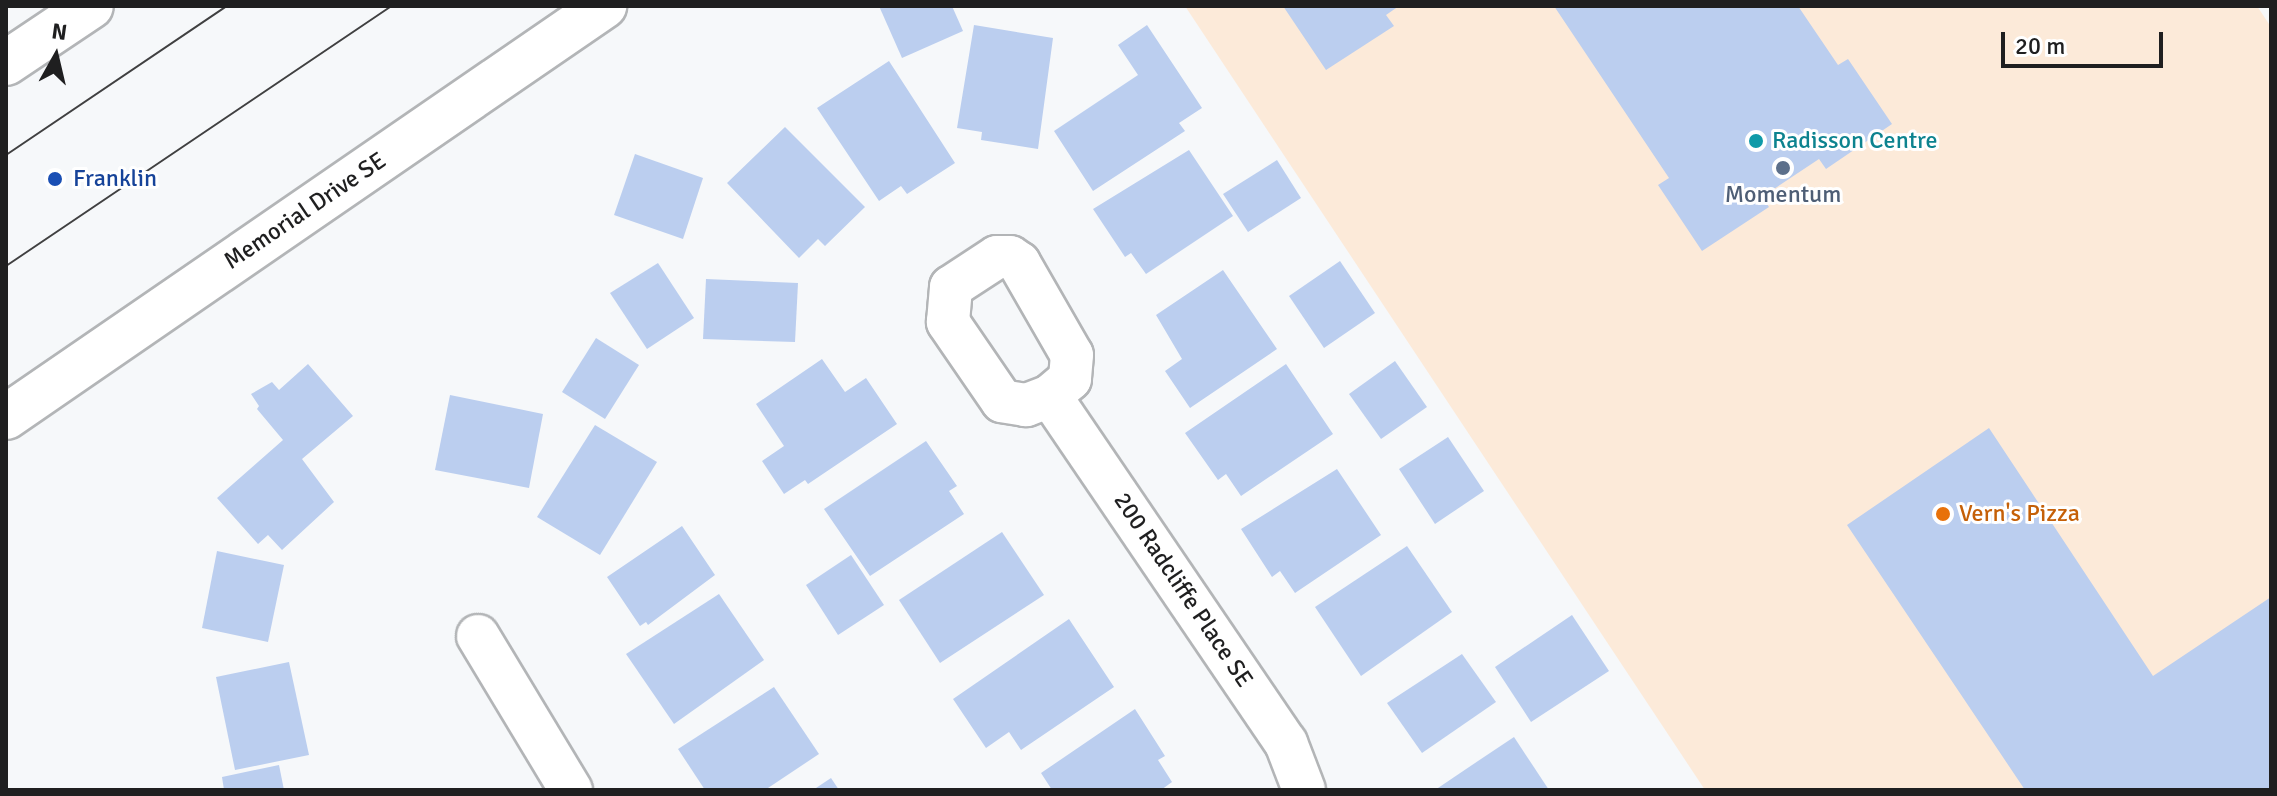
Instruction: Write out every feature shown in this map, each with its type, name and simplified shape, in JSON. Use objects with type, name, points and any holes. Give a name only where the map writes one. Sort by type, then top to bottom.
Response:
[{"type":"main road","points":[[6,63],[91,6]]},
{"type":"main road","name":"Memorial Drive SE","points":[[6,417],[604,6]]},
{"type":"street","name":"200 Radcliffe Place SE","points":[[1050,396],[1286,743],[1304,790]]},
{"type":"street","points":[[478,636],[571,790]]},
{"type":"shaded area","points":[[1185,6],[2257,6],[2271,27],[2271,790],[1705,790]]},
{"type":"building","points":[[879,6],[952,6],[963,31],[902,58]]},
{"type":"building","points":[[1283,6],[1399,6],[1386,15],[1394,26],[1326,70]]},
{"type":"building","name":"Radisson Centre","points":[[1554,6],[1798,6],[1838,65],[1848,59],[1892,124],[1826,169],[1819,159],[1762,197],[1769,207],[1702,251],[1658,185],[1669,178]]},
{"type":"building","points":[[974,25],[1053,38],[1038,149],[981,140],[982,132],[957,128]]},
{"type":"building","points":[[1147,25],[1202,108],[1179,123],[1185,131],[1093,191],[1054,131],[1138,75],[1118,45]]},
{"type":"building","points":[[889,61],[955,163],[907,194],[901,186],[879,201],[817,108]]},
{"type":"building","points":[[785,127],[865,207],[825,246],[818,239],[799,258],[727,183]]},
{"type":"building","points":[[1189,150],[1233,216],[1146,274],[1131,253],[1125,257],[1093,209]]},
{"type":"building","points":[[635,154],[703,178],[683,239],[614,215]]},
{"type":"building","points":[[1277,160],[1301,198],[1248,232],[1223,194]]},
{"type":"building","points":[[1340,261],[1375,313],[1324,348],[1289,296]]},
{"type":"building","points":[[658,263],[694,318],[647,349],[610,293]]},
{"type":"building","points":[[1223,270],[1277,349],[1190,408],[1165,371],[1182,359],[1156,315]]},
{"type":"building","points":[[706,279],[798,283],[795,342],[703,339]]},
{"type":"building","points":[[596,338],[639,365],[605,419],[562,392]]},
{"type":"building","points":[[822,359],[845,392],[866,378],[897,424],[808,484],[805,480],[784,494],[762,461],[784,446],[756,404]]},
{"type":"building","points":[[1395,361],[1427,407],[1381,439],[1349,394]]},
{"type":"building","points":[[308,364],[353,416],[302,459],[334,502],[282,550],[268,535],[258,544],[217,498],[283,440],[257,409],[259,406],[251,394],[272,382],[279,390]]},
{"type":"building","points":[[1286,364],[1333,434],[1241,496],[1226,474],[1218,480],[1185,433]]},
{"type":"building","points":[[450,395],[543,414],[529,488],[435,470]]},
{"type":"building","points":[[595,425],[657,462],[600,555],[537,517]]},
{"type":"building","points":[[1989,428],[2153,676],[2271,597],[2271,790],[2025,790],[1847,525]]},
{"type":"building","points":[[1448,437],[1484,491],[1435,524],[1399,469]]},
{"type":"building","points":[[926,441],[957,486],[949,491],[964,514],[870,576],[824,509]]},
{"type":"building","points":[[1337,469],[1381,535],[1295,593],[1280,571],[1272,577],[1241,529]]},
{"type":"building","points":[[682,526],[715,575],[648,625],[646,622],[640,626],[607,577]]},
{"type":"building","points":[[1002,532],[1044,595],[940,663],[899,600]]},
{"type":"building","points":[[1407,546],[1452,612],[1361,676],[1315,607]]},
{"type":"building","points":[[217,551],[284,565],[268,642],[202,628]]},
{"type":"building","points":[[851,555],[884,605],[838,635],[806,585]]},
{"type":"building","points":[[719,594],[764,660],[674,724],[626,654]]},
{"type":"building","points":[[1572,615],[1609,671],[1531,722],[1495,667]]},
{"type":"building","points":[[1069,619],[1114,687],[1021,750],[1009,732],[986,748],[953,699]]},
{"type":"building","points":[[1462,654],[1496,702],[1422,753],[1387,703]]},
{"type":"building","points":[[289,662],[309,755],[235,770],[216,677]]},
{"type":"building","points":[[774,687],[819,754],[765,790],[705,790],[678,749]]},
{"type":"building","points":[[1135,709],[1165,756],[1158,760],[1172,782],[1161,790],[1052,790],[1041,773]]},
{"type":"building","points":[[1514,737],[1549,790],[1435,790],[1478,761]]},
{"type":"building","points":[[279,765],[284,790],[224,790],[222,777]]},
{"type":"building","points":[[831,778],[839,790],[813,790]]},
{"type":"tram line","points":[[6,155],[227,6]]},
{"type":"tram line","points":[[6,266],[392,6]]},
{"type":"place","name":"Radisson Centre","points":[[1756,141]]},
{"type":"place","name":"Momentum","points":[[1783,168]]},
{"type":"place","name":"Franklin","points":[[55,179]]},
{"type":"place","name":"Vern's Pizza","points":[[1943,514]]}]
